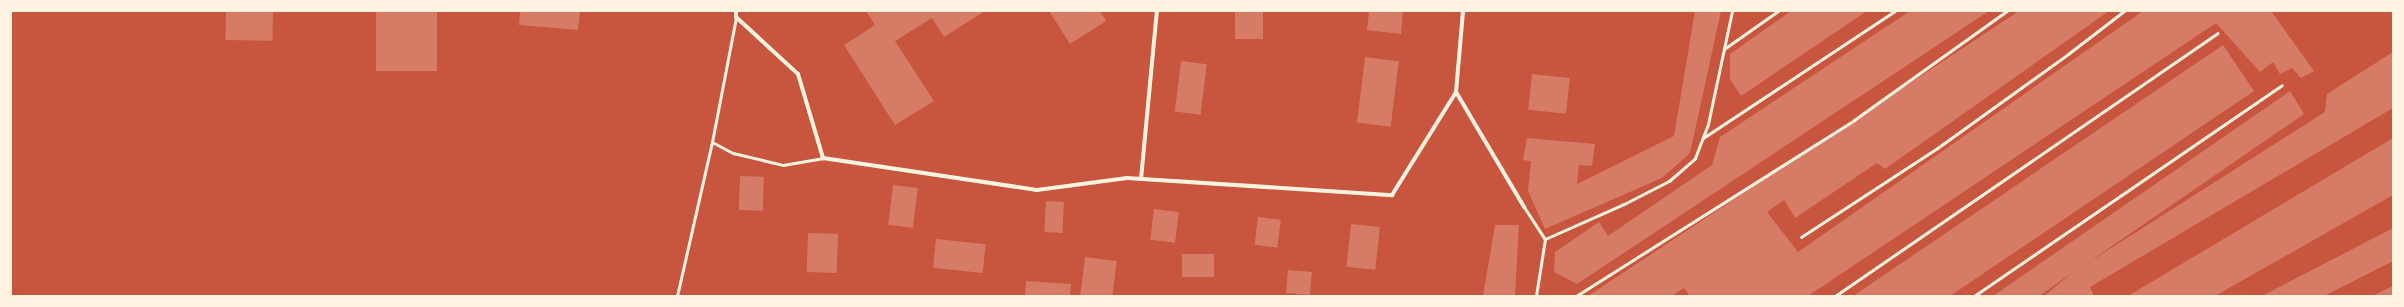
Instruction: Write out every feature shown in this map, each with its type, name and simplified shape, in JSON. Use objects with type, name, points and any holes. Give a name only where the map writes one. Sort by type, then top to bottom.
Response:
[{"type":"street","points":[[736,11],[736,17],[798,74],[823,158],[1037,190],[1128,178],[1392,195],[1456,92],[1463,11]]},
{"type":"street","points":[[1141,179],[1157,11]]},
{"type":"street","points":[[1456,92],[1524,207]]},
{"type":"lane","points":[[1545,239],[1624,204],[1669,181],[1695,158],[1708,124],[1732,11]]},
{"type":"lane","points":[[1724,49],[1778,11]]},
{"type":"lane","points":[[1702,139],[1895,11]]},
{"type":"lane","points":[[1576,296],[1854,120],[2008,11]]},
{"type":"lane","points":[[1801,238],[1942,144],[2068,54],[2124,11]]},
{"type":"lane","points":[[677,296],[712,142],[736,17]]},
{"type":"lane","points":[[1835,296],[2217,33]]},
{"type":"lane","points":[[1974,296],[2282,85]]},
{"type":"lane","points":[[712,142],[733,153],[783,165],[823,158]]},
{"type":"lane","points":[[1524,207],[1545,239],[1536,296]]},
{"type":"building","points":[[226,11],[273,12],[272,41],[225,40]]},
{"type":"building","points":[[376,11],[437,11],[437,71],[376,71]]},
{"type":"building","points":[[520,11],[580,11],[578,30],[519,25]]},
{"type":"building","points":[[866,11],[985,11],[944,37],[932,18],[895,41],[934,101],[895,125],[844,45],[875,25]]},
{"type":"building","points":[[1049,11],[1100,11],[1106,21],[1070,44]]},
{"type":"building","points":[[1235,11],[1263,11],[1263,39],[1235,39]]},
{"type":"building","points":[[1369,11],[1403,11],[1401,34],[1367,30]]},
{"type":"building","points":[[1695,11],[1721,11],[1690,153],[1662,178],[1545,229],[1528,191],[1531,161],[1523,160],[1527,138],[1595,144],[1592,166],[1579,165],[1577,184],[1674,136]]},
{"type":"building","points":[[1791,11],[1867,11],[1741,96],[1730,79],[1730,54]]},
{"type":"building","points":[[1910,11],[1989,11],[1577,284],[1554,272],[1555,252],[1599,222],[1608,236],[1712,165],[1720,137]]},
{"type":"building","points":[[2019,11],[2109,11],[1885,169],[1877,163],[1795,218],[1784,200],[1767,212],[1798,252],[2143,11],[2271,11],[2314,71],[2301,78],[2292,68],[2280,74],[2273,62],[2260,72],[2216,23],[1808,296],[1690,296],[1684,288],[1672,296],[1588,296]]},
{"type":"building","points":[[2223,45],[2254,91],[1950,296],[1853,296]]},
{"type":"building","points":[[2393,52],[2393,108],[2090,287],[2094,296],[2044,296],[2072,273],[2039,296],[1993,296],[2290,91],[2304,114],[2086,264],[2325,112],[2327,94]]},
{"type":"building","points":[[1365,57],[1399,61],[1391,127],[1357,123]]},
{"type":"building","points":[[1181,61],[1207,64],[1201,115],[1175,112]]},
{"type":"building","points":[[1532,74],[1570,78],[1566,114],[1528,110]]},
{"type":"building","points":[[2393,138],[2393,195],[2215,296],[2128,296]]},
{"type":"building","points":[[740,176],[764,177],[763,211],[739,210]]},
{"type":"building","points":[[893,185],[918,188],[913,228],[888,225]]},
{"type":"building","points":[[1046,201],[1064,202],[1062,233],[1044,232]]},
{"type":"building","points":[[1154,209],[1179,212],[1175,243],[1150,240]]},
{"type":"building","points":[[1258,217],[1281,220],[1277,248],[1255,245]]},
{"type":"building","points":[[1351,224],[1380,227],[1375,270],[1347,267]]},
{"type":"building","points":[[1495,225],[1519,225],[1515,296],[1483,296]]},
{"type":"building","points":[[2393,228],[2393,261],[2324,296],[2262,296]]},
{"type":"building","points":[[808,233],[838,234],[837,273],[807,272]]},
{"type":"building","points":[[936,239],[986,244],[983,273],[933,268]]},
{"type":"building","points":[[1182,254],[1214,254],[1214,277],[1182,277]]},
{"type":"building","points":[[1085,257],[1117,261],[1112,296],[1080,296]]},
{"type":"building","points":[[1288,270],[1312,272],[1310,295],[1286,293]]},
{"type":"building","points":[[1026,281],[1071,284],[1070,296],[1025,296]]},
{"type":"building","points":[[2393,286],[2393,296],[2372,296]]}]
